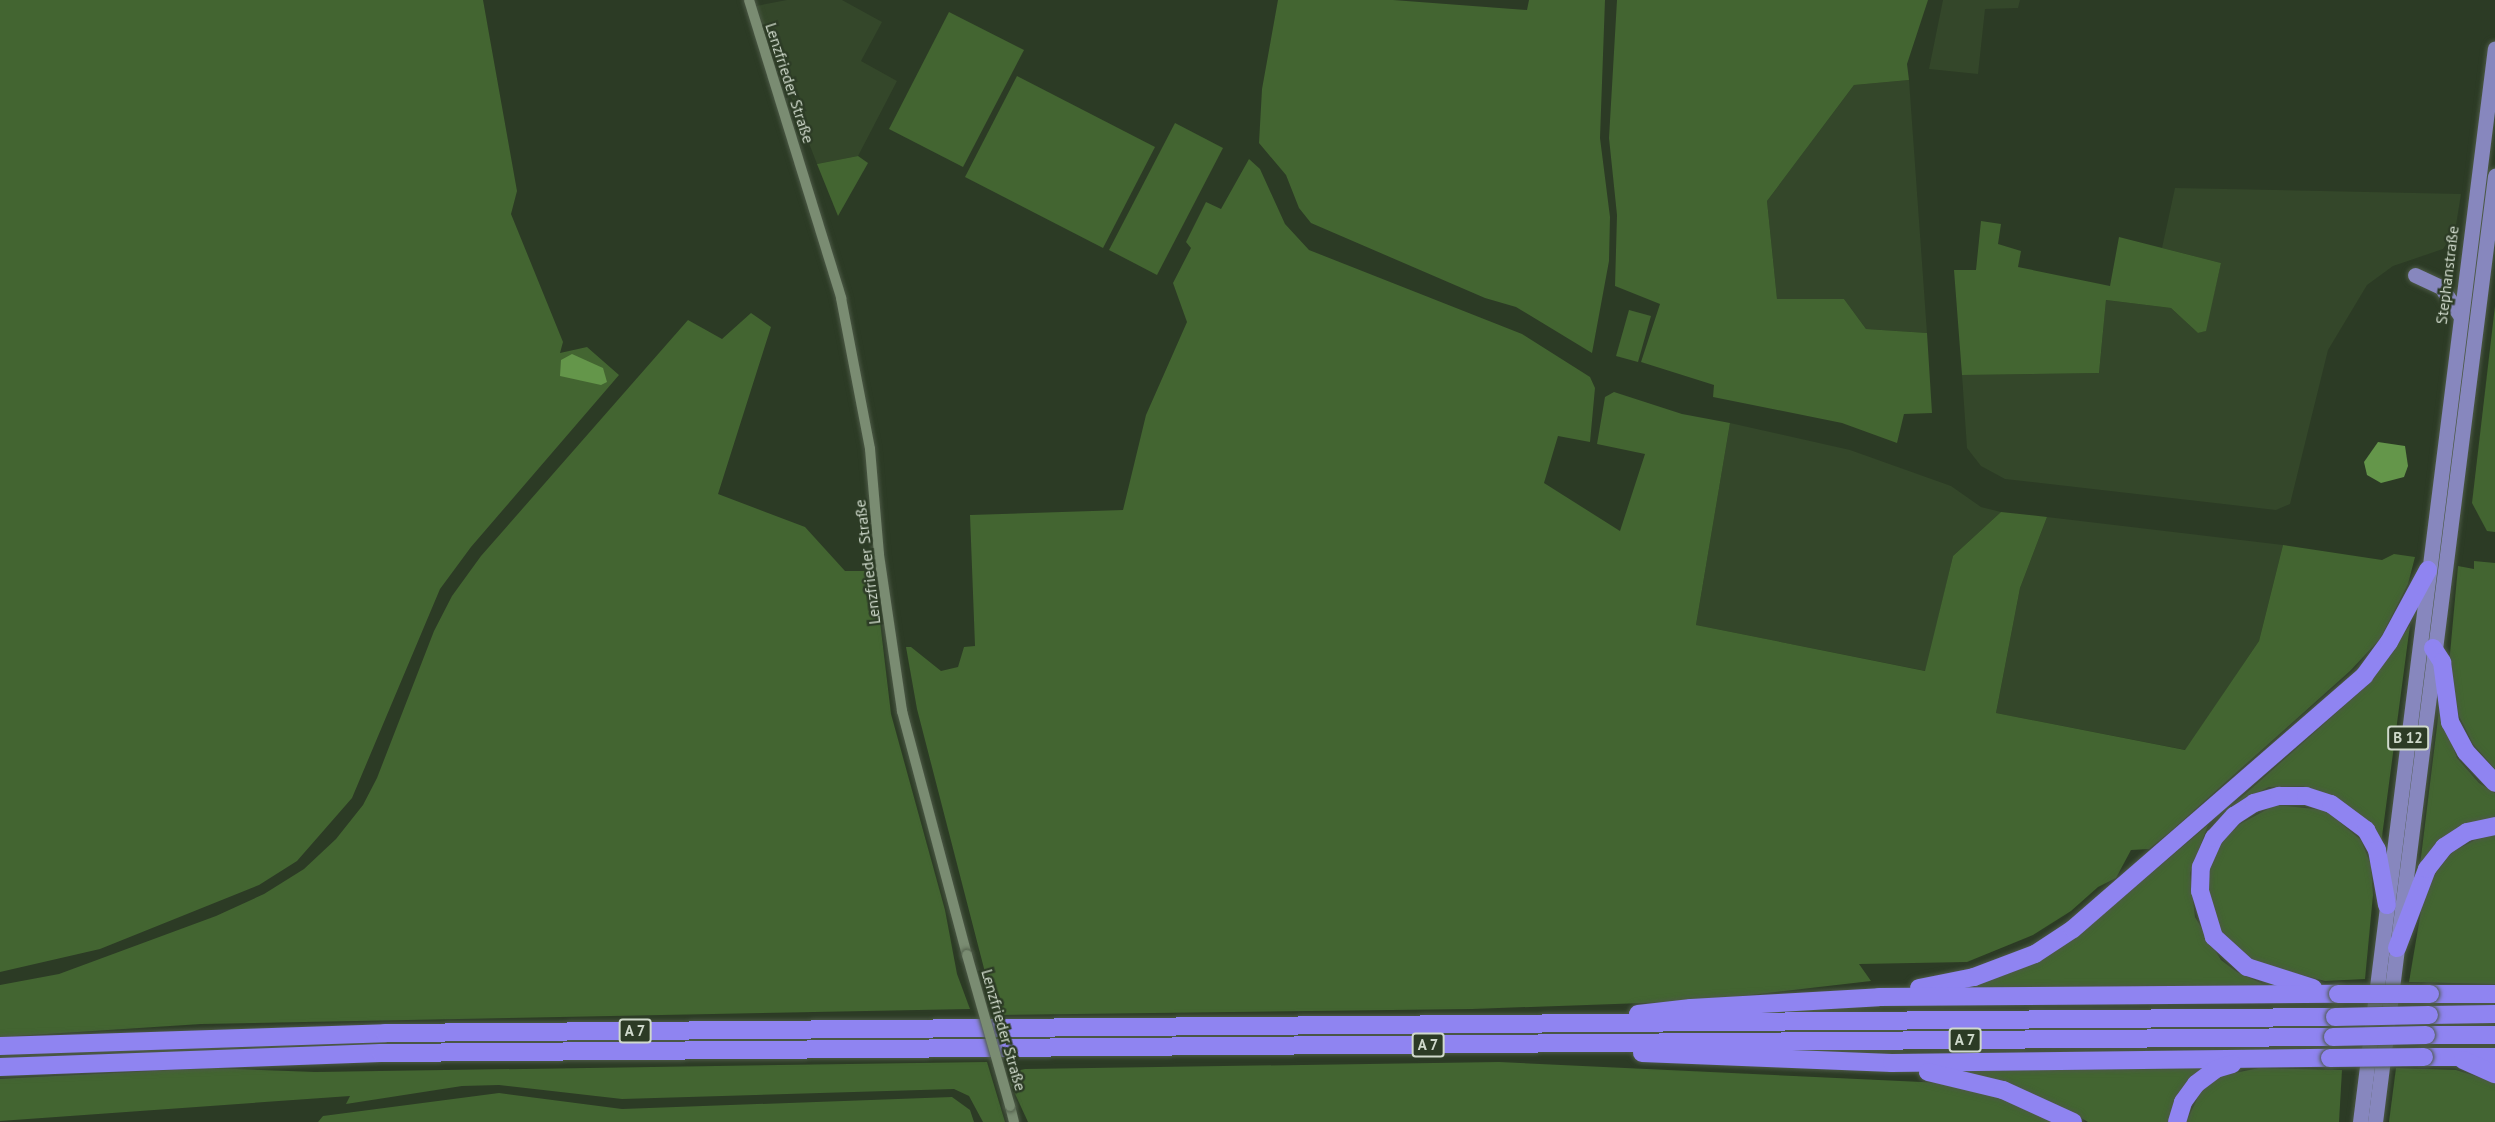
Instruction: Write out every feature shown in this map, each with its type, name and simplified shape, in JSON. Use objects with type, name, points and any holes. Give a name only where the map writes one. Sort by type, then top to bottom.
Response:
[{"type":"highway","points":[[1879,998],[1895,990],[1974,977],[2035,954],[2073,929],[2364,676],[2389,642],[2428,570]]},
{"type":"highway","points":[[2433,648],[2442,662],[2450,722],[2466,752],[2495,783]]},
{"type":"highway","points":[[2338,994],[2247,967],[2214,937],[2200,891],[2201,867],[2214,838],[2234,816],[2254,803],[2279,796],[2297,796],[2331,804],[2354,819],[2371,840],[2380,864],[2387,905]]},
{"type":"highway","points":[[2397,948],[2427,869],[2444,847],[2467,832],[2495,826]]},
{"type":"highway","points":[[1616,1023],[1643,1013],[1691,1008],[1879,998],[2495,994]]},
{"type":"highway","name":"A 7","points":[[0,1046],[373,1033],[2495,1014]]},
{"type":"highway","name":"A 7","points":[[0,1067],[381,1053],[2495,1035]]},
{"type":"highway","points":[[1597,1043],[1644,1054],[1892,1063],[2495,1057]]},
{"type":"highway","points":[[2456,1057],[2495,1074]]},
{"type":"highway","points":[[2177,1122],[2183,1102],[2196,1084],[2216,1069],[2257,1059]]},
{"type":"highway","points":[[1892,1063],[1910,1071],[1944,1073],[2002,1090],[2073,1122]]},
{"type":"main road","name":"Stephanstraße","points":[[2428,570],[2495,48]]},
{"type":"main road","name":"B 12","points":[[2375,1122],[2446,543],[2466,419],[2495,176]]},
{"type":"main road","points":[[2415,275],[2441,287],[2460,315]]},
{"type":"main road","name":"B 12","points":[[2360,1122],[2428,570]]},
{"type":"street","name":"Lenzfrieder Straße","points":[[749,0],[841,298],[870,449],[879,555],[902,711],[1014,1122]]},
{"type":"shaded area","points":[[0,0],[483,0],[517,191],[511,214],[563,342],[560,353],[587,347],[619,375],[471,547],[440,589],[352,798],[297,861],[259,885],[100,949],[0,972]]},
{"type":"shaded area","points":[[787,0],[842,0],[882,22],[861,61],[897,81],[858,156],[817,164],[756,6]]},
{"type":"shaded area","points":[[1278,0],[1393,0],[1527,10],[1529,0],[1605,0],[1600,138],[1610,217],[1609,261],[1592,353],[1516,307],[1485,298],[1311,223],[1299,208],[1286,175],[1259,143],[1262,89]]},
{"type":"shaded area","points":[[1617,0],[1928,0],[1907,64],[1909,80],[1854,85],[1767,201],[1777,299],[1844,299],[1866,329],[1927,333],[1932,413],[1904,414],[1897,443],[1842,423],[1713,397],[1714,385],[1641,362],[1660,304],[1615,286],[1617,215],[1609,138]]},
{"type":"shaded area","points":[[1943,0],[2020,0],[2018,8],[1985,9],[1978,74],[1929,69]]},
{"type":"shaded area","points":[[949,12],[1024,50],[963,167],[889,129]]},
{"type":"shaded area","points":[[1017,76],[1155,147],[1103,248],[965,177]]},
{"type":"shaded area","points":[[1909,80],[1927,333],[1866,329],[1844,299],[1777,299],[1767,201],[1854,85]]},
{"type":"shaded area","points":[[1175,123],[1223,148],[1157,275],[1109,250]]},
{"type":"shaded area","points":[[858,156],[868,163],[838,216],[817,164]]},
{"type":"shaded area","points":[[1249,159],[1260,169],[1285,224],[1309,250],[1522,334],[1590,377],[1595,388],[1590,442],[1558,436],[1544,483],[1620,531],[1645,454],[1597,444],[1605,397],[1614,392],[1682,414],[1730,423],[1696,625],[1925,671],[1953,556],[2001,512],[2047,517],[2020,588],[1996,713],[2185,750],[2259,641],[2283,545],[2382,560],[2394,554],[2415,557],[2408,584],[2380,639],[2350,671],[2171,831],[2149,849],[2131,850],[2116,878],[2098,887],[2071,911],[2033,935],[1967,962],[1859,964],[1871,981],[1699,1001],[1472,1009],[996,1015],[917,709],[906,647],[911,647],[941,671],[958,667],[964,647],[975,646],[970,515],[1123,510],[1146,415],[1187,322],[1173,283],[1191,248],[1186,242],[1206,202],[1221,209]]},
{"type":"shaded area","points":[[2175,188],[2461,194],[2455,231],[2443,249],[2393,266],[2367,285],[2328,350],[2290,504],[2276,510],[2005,479],[1981,466],[1967,448],[1962,375],[2099,373],[2106,300],[2171,308],[2198,333],[2205,331],[2221,263],[2162,248]]},
{"type":"shaded area","points":[[1981,221],[2001,224],[1998,244],[2021,251],[2018,267],[2110,286],[2119,237],[2221,263],[2206,331],[2198,333],[2171,308],[2106,300],[2099,373],[1962,375],[1954,270],[1976,270]]},
{"type":"shaded area","points":[[2495,306],[2495,532],[2487,531],[2472,503]]},
{"type":"shaded area","points":[[1629,310],[1651,316],[1638,362],[1616,356]]},
{"type":"shaded area","points":[[751,313],[771,327],[718,494],[805,527],[845,571],[874,571],[891,714],[945,910],[957,974],[970,1009],[201,1024],[0,1037],[0,985],[59,974],[216,916],[264,894],[304,869],[336,839],[363,805],[377,778],[434,631],[452,596],[481,556],[688,320],[722,339]]},
{"type":"shaded area","points":[[572,354],[603,368],[607,382],[601,385],[560,376],[561,360]]},
{"type":"shaded area","points":[[1730,423],[1850,450],[1951,486],[1981,507],[2001,512],[1953,556],[1926,671],[1696,625]]},
{"type":"shaded area","points":[[2378,442],[2405,446],[2408,466],[2404,477],[2381,483],[2367,475],[2364,462]]},
{"type":"shaded area","points":[[2047,517],[2283,545],[2259,641],[2186,750],[1996,713],[2020,588]]},
{"type":"shaded area","points":[[2474,561],[2495,563],[2495,769],[2473,744],[2459,716],[2449,665],[2458,566],[2474,569]]},
{"type":"shaded area","points":[[2410,625],[2381,844],[2356,811],[2303,786],[2269,787],[2234,804],[2371,682]]},
{"type":"shaded area","points":[[2439,710],[2457,758],[2479,783],[2495,793],[2495,821],[2420,865]]},
{"type":"shaded area","points":[[2275,805],[2325,810],[2361,840],[2371,865],[2373,895],[2365,979],[2325,981],[2270,967],[2246,957],[2219,929],[2207,890],[2210,868],[2220,843],[2240,824]]},
{"type":"shaded area","points":[[2208,825],[2190,873],[2195,917],[2221,960],[2237,972],[2274,989],[1959,989],[2087,928]]},
{"type":"shaded area","points":[[2495,835],[2495,984],[2409,982],[2422,905],[2435,874],[2452,852],[2475,840]]},
{"type":"shaded area","points":[[987,1062],[1005,1122],[983,1122],[969,1096],[954,1089],[622,1099],[499,1085],[462,1086],[346,1104],[350,1096],[0,1121],[0,1079],[211,1068],[315,1072]]},
{"type":"shaded area","points":[[1499,1062],[1943,1083],[2001,1098],[2059,1122],[1028,1122],[1010,1083],[1012,1072],[1025,1069]]},
{"type":"shaded area","points":[[2204,1068],[2168,1122],[2088,1122],[2064,1108],[2002,1083],[1951,1069]]},
{"type":"shaded area","points":[[2259,1068],[2342,1070],[2339,1122],[2186,1122],[2201,1091],[2220,1076]]},
{"type":"shaded area","points":[[2396,1068],[2456,1070],[2495,1082],[2495,1122],[2389,1122]]},
{"type":"shaded area","points":[[499,1093],[622,1109],[952,1097],[970,1110],[974,1122],[318,1122],[323,1116]]}]
